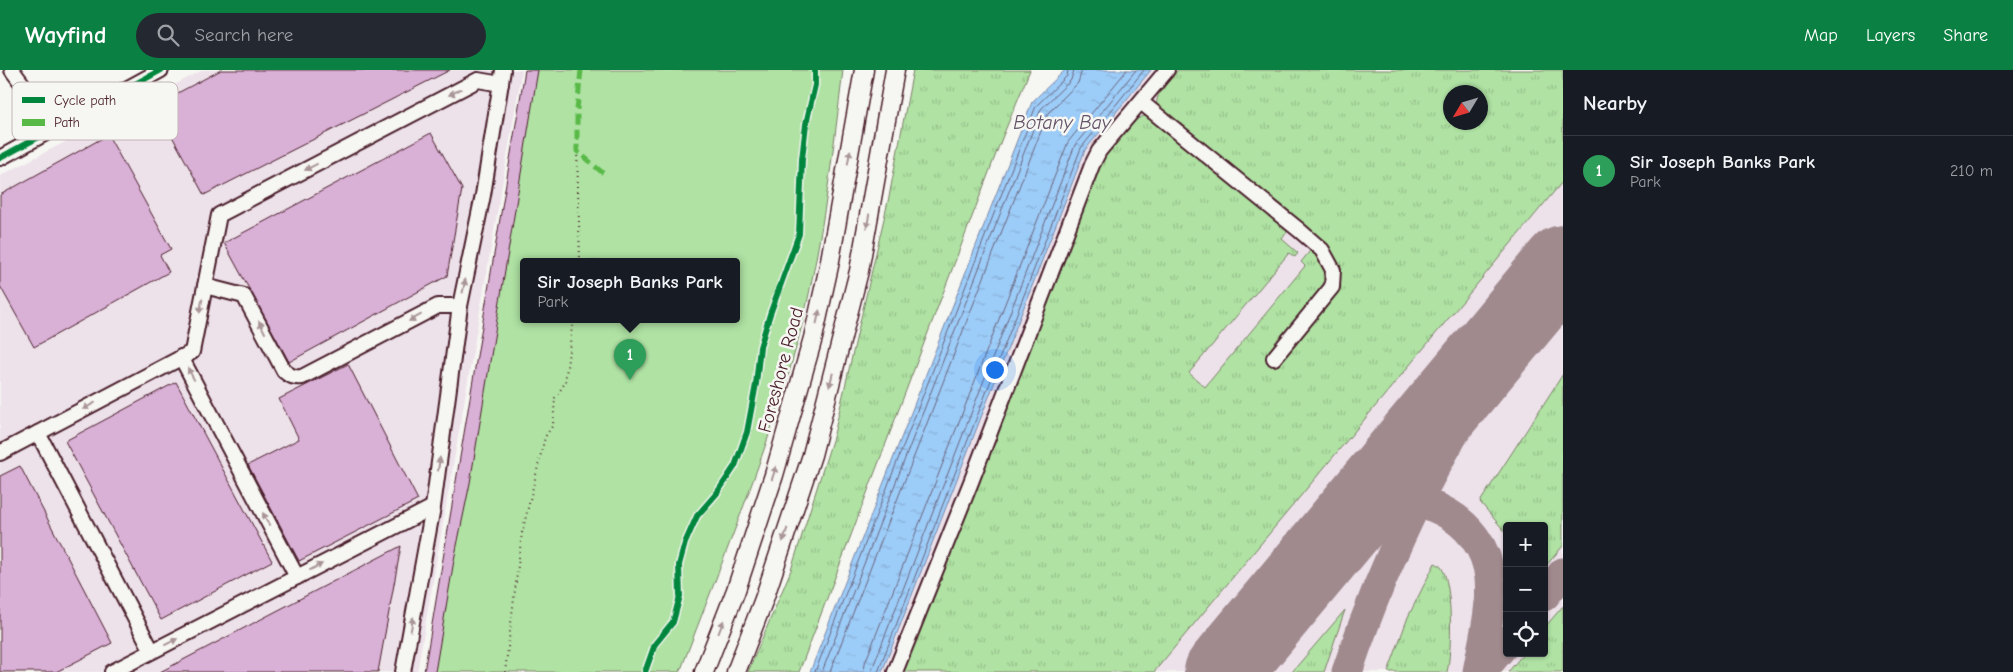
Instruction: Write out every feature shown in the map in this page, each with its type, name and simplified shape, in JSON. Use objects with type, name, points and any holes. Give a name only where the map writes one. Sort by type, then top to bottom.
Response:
[{"type":"main road","name":"Foreshore Road","points":[[704,672],[736,590],[777,465],[813,338],[829,266],[864,70]]},
{"type":"main road","points":[[736,672],[764,599],[812,455],[859,271],[895,70]]},
{"type":"street","points":[[12,70],[21,82]]},
{"type":"street","points":[[139,82],[161,70]]},
{"type":"street","points":[[895,672],[971,482],[1092,165],[1099,151],[1167,70]]},
{"type":"street","points":[[0,453],[192,352],[219,214],[478,80],[502,77],[483,195],[460,306],[433,507],[403,672]]},
{"type":"street","points":[[1141,102],[1322,250],[1333,270],[1332,287],[1274,358]]},
{"type":"street","points":[[0,158],[33,140]]},
{"type":"street","points":[[204,286],[244,296],[284,371],[289,375],[297,377],[302,377],[438,306],[460,306]]},
{"type":"street","points":[[182,357],[296,577]]},
{"type":"street","points":[[38,434],[152,651]]},
{"type":"street","points":[[112,672],[433,507]]},
{"type":"path","points":[[577,151],[580,258]]},
{"type":"path","points":[[505,672],[522,533],[545,437],[553,425],[555,398],[565,383],[572,323]]},
{"type":"shaded area","points":[[203,70],[522,70],[417,672],[0,672],[0,176],[69,140],[178,140],[178,83]]},
{"type":"shaded area","points":[[1151,70],[1563,70],[1563,672],[882,672],[1085,149]]},
{"type":"green space","points":[[527,70],[843,70],[821,230],[802,325],[762,457],[680,672],[425,672]]},
{"type":"green space","points":[[913,70],[1030,70],[1002,138],[799,672],[748,672],[791,570],[834,434],[889,197]]},
{"type":"green space","points":[[1178,70],[1563,70],[1563,181],[1154,672],[902,672],[1094,178],[1102,160],[1136,120],[1146,116],[1157,119],[1284,225],[1287,232],[1282,239],[1298,253],[1295,257],[1289,253],[1189,373],[1205,387],[1305,266],[1301,262],[1313,247],[1328,267],[1329,278],[1326,291],[1270,360],[1274,363],[1333,291],[1335,270],[1326,251],[1160,113],[1157,101],[1165,85]]},
{"type":"green space","points":[[1563,374],[1563,546],[1548,563],[1548,522],[1503,522],[1503,529],[1480,502]]},
{"type":"green space","points":[[1435,563],[1441,567],[1448,587],[1450,634],[1447,672],[1388,672],[1408,617]]},
{"type":"green space","points":[[1563,606],[1563,672],[1508,672],[1521,657],[1548,657],[1548,623]]},
{"type":"green space","points":[[1345,610],[1324,672],[1292,672]]},
{"type":"water","name":"Botany Bay","points":[[1065,70],[1151,70],[1085,150],[882,672],[810,672],[1032,102]]},
{"type":"building","points":[[221,70],[450,70],[204,195],[174,140],[178,140],[178,93]]},
{"type":"building","points":[[525,70],[538,70],[470,483],[454,560],[435,672],[424,672]]},
{"type":"building","points":[[431,133],[462,189],[447,276],[289,362],[224,243]]},
{"type":"building","points":[[99,140],[111,140],[171,249],[160,255],[169,272],[34,347],[0,286],[0,195]]},
{"type":"building","points":[[348,364],[418,500],[299,561],[248,465],[299,439],[279,399]]},
{"type":"building","points":[[176,382],[272,561],[161,620],[65,441]]},
{"type":"building","points":[[20,466],[112,643],[56,672],[0,672],[0,476]]},
{"type":"building","points":[[401,546],[378,672],[160,672]]},
{"type":"taxiway","points":[[1347,672],[1384,573],[1429,478],[1487,379],[1563,272]]},
{"type":"taxiway","points":[[1305,574],[1338,532],[1361,512],[1381,504],[1402,501],[1423,504],[1443,511],[1460,522],[1475,538],[1485,556],[1490,578],[1489,613],[1478,672]]},
{"type":"taxiway","points":[[1548,591],[1563,573]]},
{"type":"taxiway","points":[[1481,672],[1503,646]]},
{"type":"runway","points":[[1223,672],[1563,264]]},
{"type":"marked path","points":[[581,70],[577,110],[577,151],[603,173]]},
{"type":"cycle path","points":[[139,82],[161,70]]},
{"type":"cycle path","points":[[645,672],[655,644],[673,622],[680,596],[679,565],[685,543],[697,516],[717,493],[735,466],[747,432],[756,384],[760,347],[799,234],[802,159],[806,124],[815,85],[815,70]]},
{"type":"cycle path","points":[[0,158],[33,140]]},
{"type":"place","name":"Sir Joseph Banks Park","points":[[630,380]]}]
